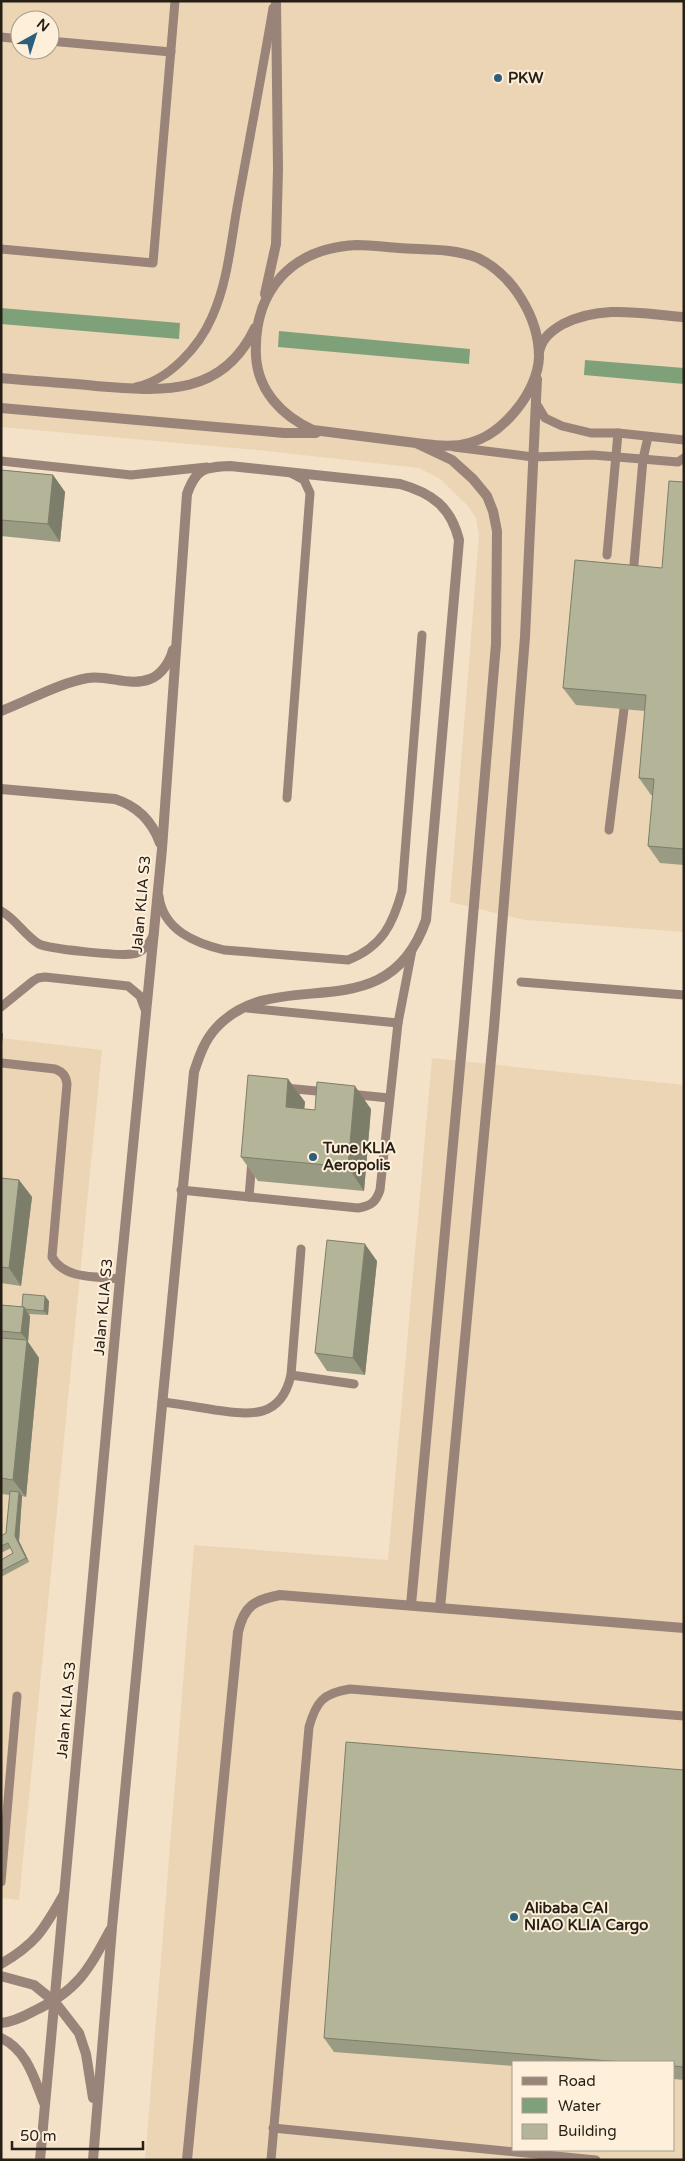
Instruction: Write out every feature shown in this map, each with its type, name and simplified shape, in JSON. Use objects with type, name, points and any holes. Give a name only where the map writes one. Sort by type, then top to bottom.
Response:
[{"type":"street","points":[[275,1],[278,169],[276,244],[256,334],[256,360],[264,386],[282,411],[297,422],[313,430],[332,434]]},
{"type":"street","points":[[263,304],[279,278],[290,267],[306,257],[324,250],[359,245],[448,252],[477,258],[504,277],[515,289],[523,301],[534,327],[539,355],[525,637],[495,1017],[440,1608]]},
{"type":"street","points":[[539,355],[545,338],[553,330],[576,319],[599,312],[614,311],[684,317]]},
{"type":"street","points":[[1,378],[142,390],[176,389],[190,386],[207,379],[232,361],[242,350],[259,319]]},
{"type":"street","points":[[1,408],[284,433],[332,434],[445,446],[472,443],[497,428],[516,410],[526,396],[534,383],[538,368]]},
{"type":"street","points":[[411,1605],[465,1014],[496,644],[497,531],[493,511],[487,496],[474,479],[452,460],[416,443]]},
{"type":"street","points":[[92,2160],[181,1190],[194,1072],[201,1051],[215,1029],[229,1017],[246,1007],[282,997],[343,992],[361,987],[381,978],[412,950],[424,928],[428,905],[458,552],[456,530],[445,508],[428,495],[413,488],[400,484],[230,466],[210,467]]},
{"type":"street","name":"Jalan KLIA S3","points":[[40,2160],[120,1279],[162,849],[187,494],[195,476],[201,470],[210,467]]},
{"type":"street","points":[[1,711],[78,680],[102,678],[132,682],[150,679],[165,666],[172,655],[177,639]]},
{"type":"street","points":[[1,789],[114,799],[126,803],[148,820],[156,832],[162,849]]},
{"type":"street","points":[[186,2160],[241,1622],[252,1604],[260,1599],[280,1594],[684,1628]]},
{"type":"street","points":[[1,1964],[23,1951],[43,1931],[65,1891]]},
{"type":"street","points":[[1,2023],[11,2022],[55,2002],[80,1981],[92,1964],[112,1927]]},
{"type":"street","points":[[1,1976],[34,1985],[55,2002],[79,2033],[86,2054],[96,2113]]},
{"type":"street","points":[[1,2038],[14,2044],[28,2063],[45,2107]]},
{"type":"lane","points":[[1,249],[153,263],[175,1]]},
{"type":"lane","points":[[118,388],[138,387],[167,372],[187,354],[212,318],[226,270],[275,1]]},
{"type":"lane","points":[[60,43],[170,52]]},
{"type":"lane","points":[[536,403],[540,412],[553,424],[591,433],[618,433],[684,440]]},
{"type":"lane","points":[[607,555],[618,433]]},
{"type":"lane","points":[[632,581],[643,459],[648,437]]},
{"type":"lane","points":[[445,446],[494,454],[533,457],[615,456],[678,462],[684,458]]},
{"type":"lane","points":[[1,461],[131,474],[210,467]]},
{"type":"lane","points":[[287,798],[310,494],[304,480],[288,472]]},
{"type":"lane","points":[[158,886],[163,913],[170,923],[192,939],[207,946],[224,950],[348,960],[363,955],[375,944],[386,932],[395,916],[402,891],[422,635]]},
{"type":"lane","points":[[609,830],[624,709]]},
{"type":"lane","points":[[1,912],[11,918],[34,940],[48,947],[132,954],[146,947],[154,934]]},
{"type":"lane","points":[[181,1190],[358,1208],[373,1203],[380,1190],[398,1023],[412,950]]},
{"type":"lane","points":[[1,1007],[38,978],[45,977],[128,986],[140,996],[146,1013]]},
{"type":"lane","points":[[521,982],[684,995]]},
{"type":"lane","points":[[246,1007],[398,1023]]},
{"type":"lane","points":[[2,1064],[56,1069],[66,1077],[67,1084],[52,1257],[63,1271],[71,1274],[120,1279]]},
{"type":"lane","points":[[272,1086],[389,1098]]},
{"type":"lane","points":[[249,1197],[252,1150]]},
{"type":"lane","points":[[162,1402],[255,1414],[267,1411],[277,1403],[288,1385],[291,1375],[301,1249]]},
{"type":"lane","points":[[291,1375],[354,1384]]},
{"type":"lane","points":[[271,2160],[309,1727],[314,1711],[321,1700],[333,1692],[350,1689],[684,1716]]},
{"type":"lane","points":[[1,1882],[17,1696]]},
{"type":"lane","points":[[273,2128],[596,2160]]},
{"type":"shaded area","points":[[1,1],[684,1],[684,932],[525,920],[450,902],[479,536],[476,518],[467,505],[440,479],[419,468],[257,450],[1,427]]},
{"type":"shaded area","points":[[1,1038],[102,1050],[19,1900],[1,1898]]},
{"type":"shaded area","points":[[432,1058],[684,1085],[684,2160],[145,2160],[194,1545],[388,1560]]},
{"type":"water","points":[[1,308],[180,323],[179,339],[1,324]]},
{"type":"water","points":[[279,331],[470,349],[469,364],[278,347]]},
{"type":"water","points":[[585,360],[684,368],[684,384],[584,375]]},
{"type":"building","points":[[1,470],[53,475],[48,524],[1,520]]},
{"type":"building","points":[[669,481],[684,482],[684,849],[648,846],[654,779],[639,778],[646,695],[563,688],[575,560],[662,568]]},
{"type":"building","points":[[248,1075],[288,1079],[286,1107],[315,1110],[317,1082],[355,1086],[348,1167],[241,1157]]},
{"type":"building","points":[[1,1178],[19,1180],[9,1268],[1,1267]]},
{"type":"building","points":[[327,1240],[365,1244],[353,1358],[315,1353]]},
{"type":"building","points":[[23,1294],[45,1296],[44,1311],[22,1307]]},
{"type":"building","points":[[1,1305],[24,1307],[21,1333],[1,1331]]},
{"type":"building","points":[[1,1338],[27,1340],[13,1480],[1,1478]]},
{"type":"building","points":[[10,1491],[19,1492],[15,1536],[26,1558],[1,1571],[1,1560],[13,1553],[8,1543],[1,1546],[1,1536],[6,1533]]},
{"type":"building","name":"Alibaba CAI NIAO KLIA Cargo","points":[[346,1742],[684,1770],[684,2067],[675,2066],[675,2061],[610,2061],[324,2038]]},
{"type":"place","name":"PKW","points":[[498,78]]},
{"type":"place","name":"Tune KLIA Aeropolis","points":[[313,1157]]},
{"type":"place","name":"Alibaba CAI NIAO KLIA Cargo","points":[[514,1917]]}]
